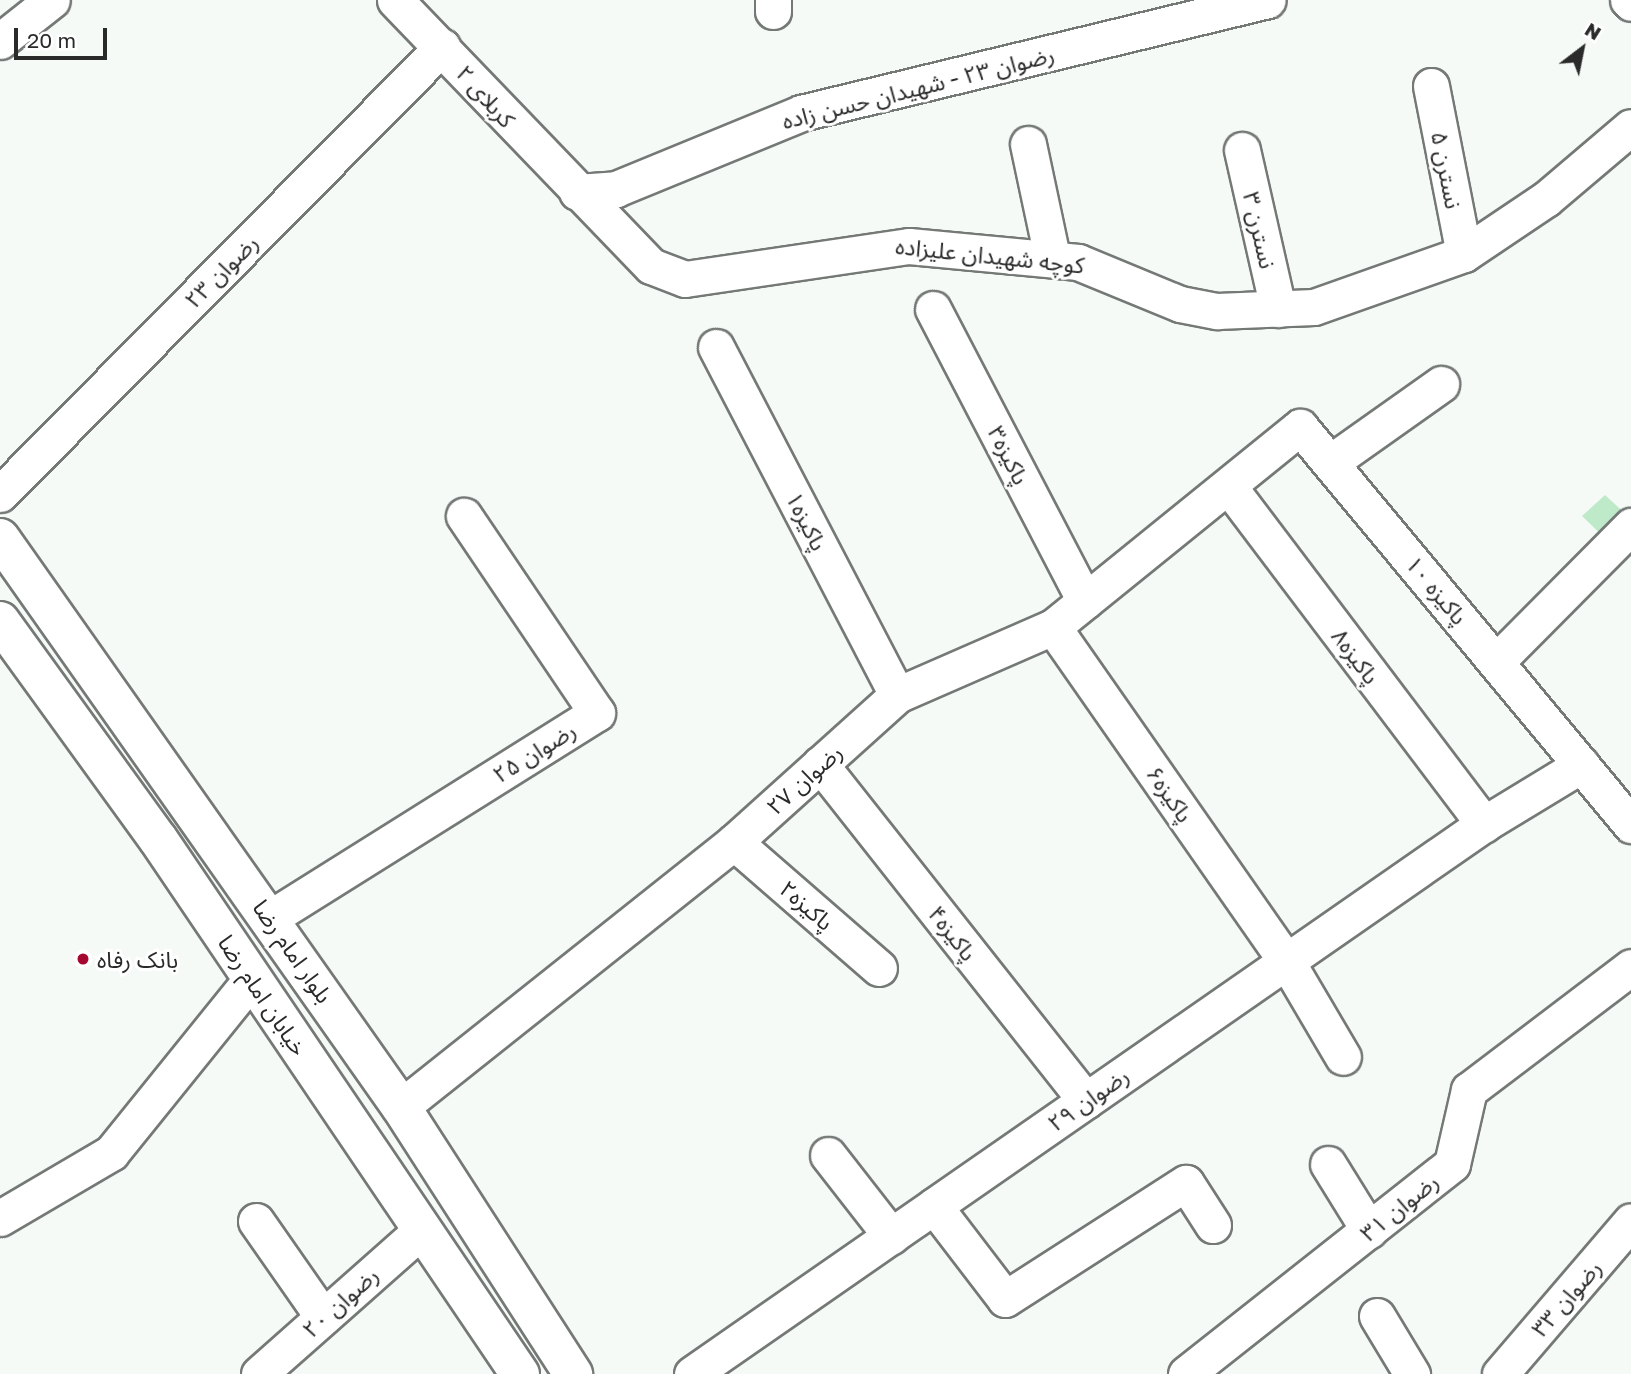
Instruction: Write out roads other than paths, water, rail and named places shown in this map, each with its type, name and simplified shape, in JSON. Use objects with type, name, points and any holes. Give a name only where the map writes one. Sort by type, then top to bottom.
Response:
[{"type":"main road","name":"بلوار امام رضا","points":[[0,538],[401,1107],[573,1374]]},
{"type":"main road","name":"خیابان امام رضا","points":[[0,621],[251,978],[520,1374]]},
{"type":"street","points":[[0,41],[52,0]]},
{"type":"street","name":"کربلای ۲","points":[[396,0],[577,192]]},
{"type":"street","name":"رضوان ۲۳ - شهیدان حسن زاده","points":[[577,192],[616,189],[801,113],[1268,0]]},
{"type":"street","name":"رضوان ۲۳","points":[[0,494],[442,47]]},
{"type":"street","name":"نسترن ۵","points":[[1431,86],[1464,254]]},
{"type":"street","name":"کوچه شهیدان علیزاده","points":[[577,192],[651,266],[685,279],[882,245],[1052,257],[1102,267],[1180,304],[1217,311],[1279,309],[1353,296],[1464,254],[1546,199],[1631,127]]},
{"type":"street","points":[[1028,144],[1052,257]]},
{"type":"street","name":"نسترن ۳","points":[[1242,150],[1279,309]]},
{"type":"street","name":"پاکیزه۳","points":[[933,309],[1085,601]]},
{"type":"street","name":"پاکیزه۱","points":[[716,347],[897,695]]},
{"type":"street","points":[[1331,462],[1441,384]]},
{"type":"street","name":"پاکیزه ۱۰","points":[[1229,487],[1300,427],[1631,825]]},
{"type":"street","name":"رضوان ۲۷","points":[[401,1107],[734,842],[897,695],[1054,627],[1229,487]]},
{"type":"street","name":"پاکیزه۸","points":[[1229,487],[1484,824]]},
{"type":"street","name":"رضوان ۲۵","points":[[270,918],[597,713],[464,516]]},
{"type":"street","points":[[1496,662],[1625,545]]},
{"type":"street","name":"پاکیزه۶","points":[[1054,627],[1287,962],[1343,1057]]},
{"type":"street","name":"پاکیزه۴","points":[[820,764],[1086,1101]]},
{"type":"street","name":"رضوان ۲۹","points":[[692,1374],[1484,824],[1581,765]]},
{"type":"street","name":"پاکیزه۲","points":[[734,842],[880,968]]},
{"type":"street","name":"رضوان ۳۱","points":[[1186,1374],[1452,1164],[1469,1090],[1631,967]]},
{"type":"street","points":[[0,1218],[111,1153],[251,978]]},
{"type":"street","points":[[828,1155],[891,1236]]},
{"type":"street","points":[[1328,1164],[1369,1230]]},
{"type":"street","points":[[934,1206],[1005,1299],[1186,1182],[1213,1225]]},
{"type":"street","points":[[256,1221],[323,1317]]},
{"type":"street","name":"رضوان ۳۳","points":[[1500,1374],[1631,1221]]},
{"type":"street","name":"رضوان ۲۰","points":[[259,1374],[422,1230]]},
{"type":"street","points":[[1377,1316],[1412,1374]]},
{"type":"place","name":"بانک رفاه","points":[[83,959]]}]
